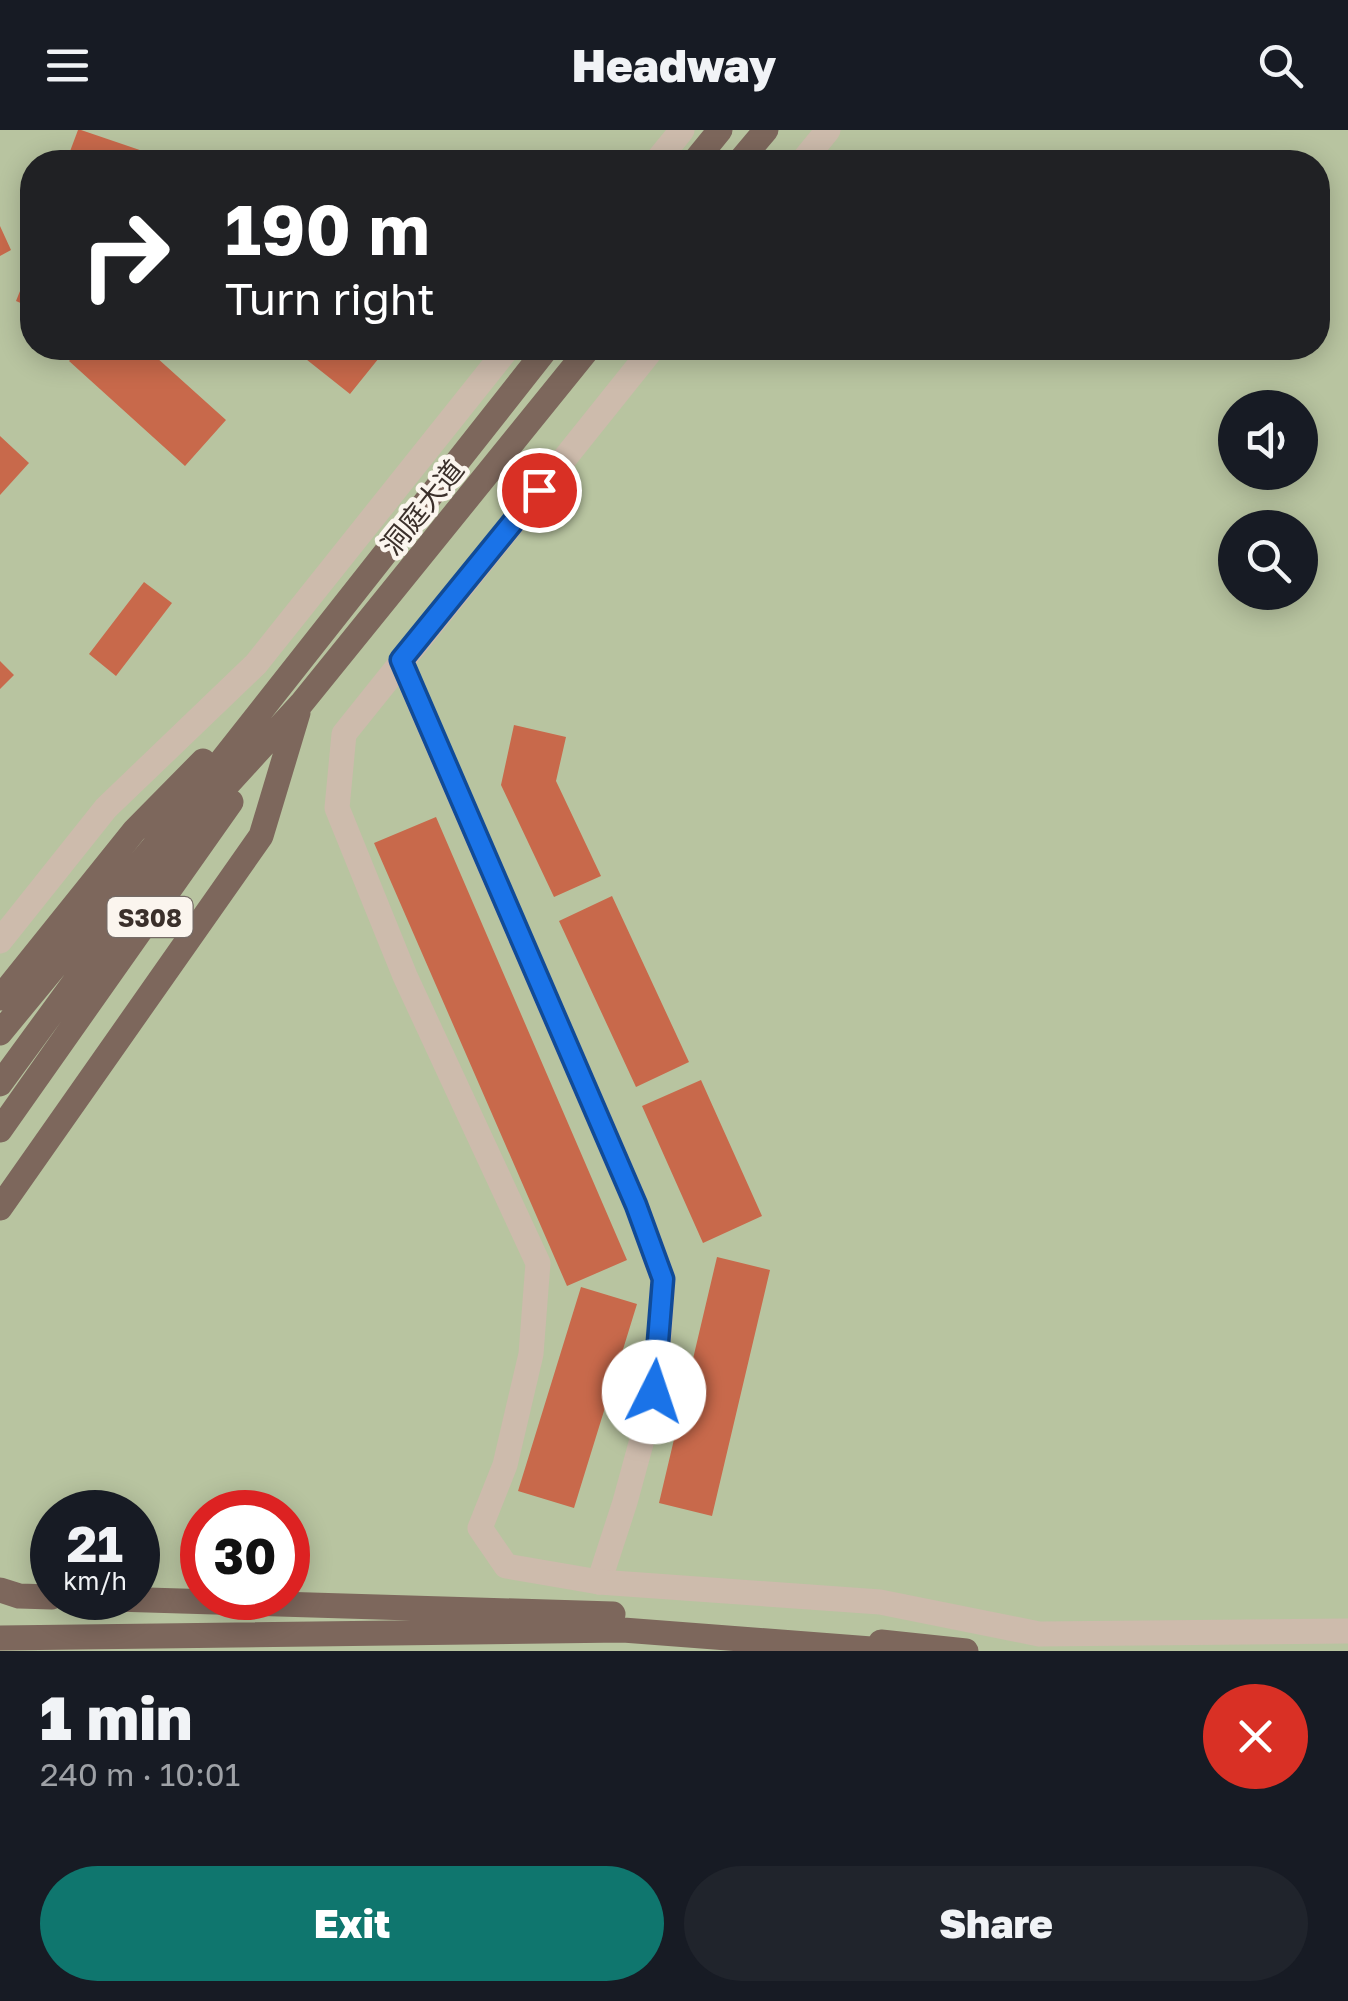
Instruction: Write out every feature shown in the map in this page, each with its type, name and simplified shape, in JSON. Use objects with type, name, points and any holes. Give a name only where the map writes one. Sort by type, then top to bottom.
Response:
[{"type":"main road","points":[[704,150],[720,130]]},
{"type":"main road","points":[[749,150],[766,130]]},
{"type":"main road","name":"洞庭大道","points":[[277,686],[537,360]]},
{"type":"main road","name":"洞庭大道","points":[[300,704],[579,360]]},
{"type":"main road","points":[[0,998],[134,830],[277,686]]},
{"type":"main road","name":"S308","points":[[0,1033],[156,844],[277,686]]},
{"type":"main road","points":[[0,1084],[150,880],[215,798],[300,704]]},
{"type":"main road","points":[[0,1208],[262,836],[300,704]]},
{"type":"main road","name":"S308","points":[[0,1130],[300,704]]},
{"type":"main road","points":[[0,1590],[30,1596]]},
{"type":"main road","points":[[160,1600],[622,1615],[966,1651]]},
{"type":"main road","points":[[0,1638],[623,1630],[897,1651]]},
{"type":"street","points":[[666,150],[682,130]]},
{"type":"street","points":[[812,150],[828,130]]},
{"type":"street","points":[[0,941],[106,808],[256,664],[498,360]]},
{"type":"street","points":[[643,360],[344,734],[337,808],[405,976],[538,1263],[531,1354],[505,1464],[480,1528],[506,1566],[599,1582],[880,1602],[1039,1634],[1348,1631]]},
{"type":"street","points":[[401,660],[615,1155],[663,1279],[654,1392],[599,1582]]},
{"type":"green space","points":[[0,130],[1348,130],[1348,1651],[0,1651]]},
{"type":"building","points":[[81,130],[140,150],[70,150]]},
{"type":"building","points":[[0,226],[11,250],[0,256]]},
{"type":"building","points":[[159,360],[226,420],[185,466],[69,361]]},
{"type":"building","points":[[307,360],[377,360],[350,394]]},
{"type":"building","points":[[0,436],[29,463],[0,495]]},
{"type":"building","points":[[144,582],[172,603],[116,676],[89,654]]},
{"type":"building","points":[[0,661],[14,675],[0,689]]},
{"type":"building","points":[[514,725],[566,737],[556,781],[601,876],[554,897],[501,785]]},
{"type":"building","points":[[436,817],[627,1260],[567,1286],[374,843]]},
{"type":"building","points":[[612,896],[689,1062],[636,1087],[559,921]]},
{"type":"building","points":[[701,1080],[762,1216],[703,1243],[642,1106]]},
{"type":"building","points":[[717,1257],[770,1270],[712,1516],[659,1503]]},
{"type":"building","points":[[581,1287],[637,1304],[574,1508],[518,1491]]},
{"type":"route","points":[[539,490],[401,660],[565,1037],[663,1279],[654,1392]]}]
